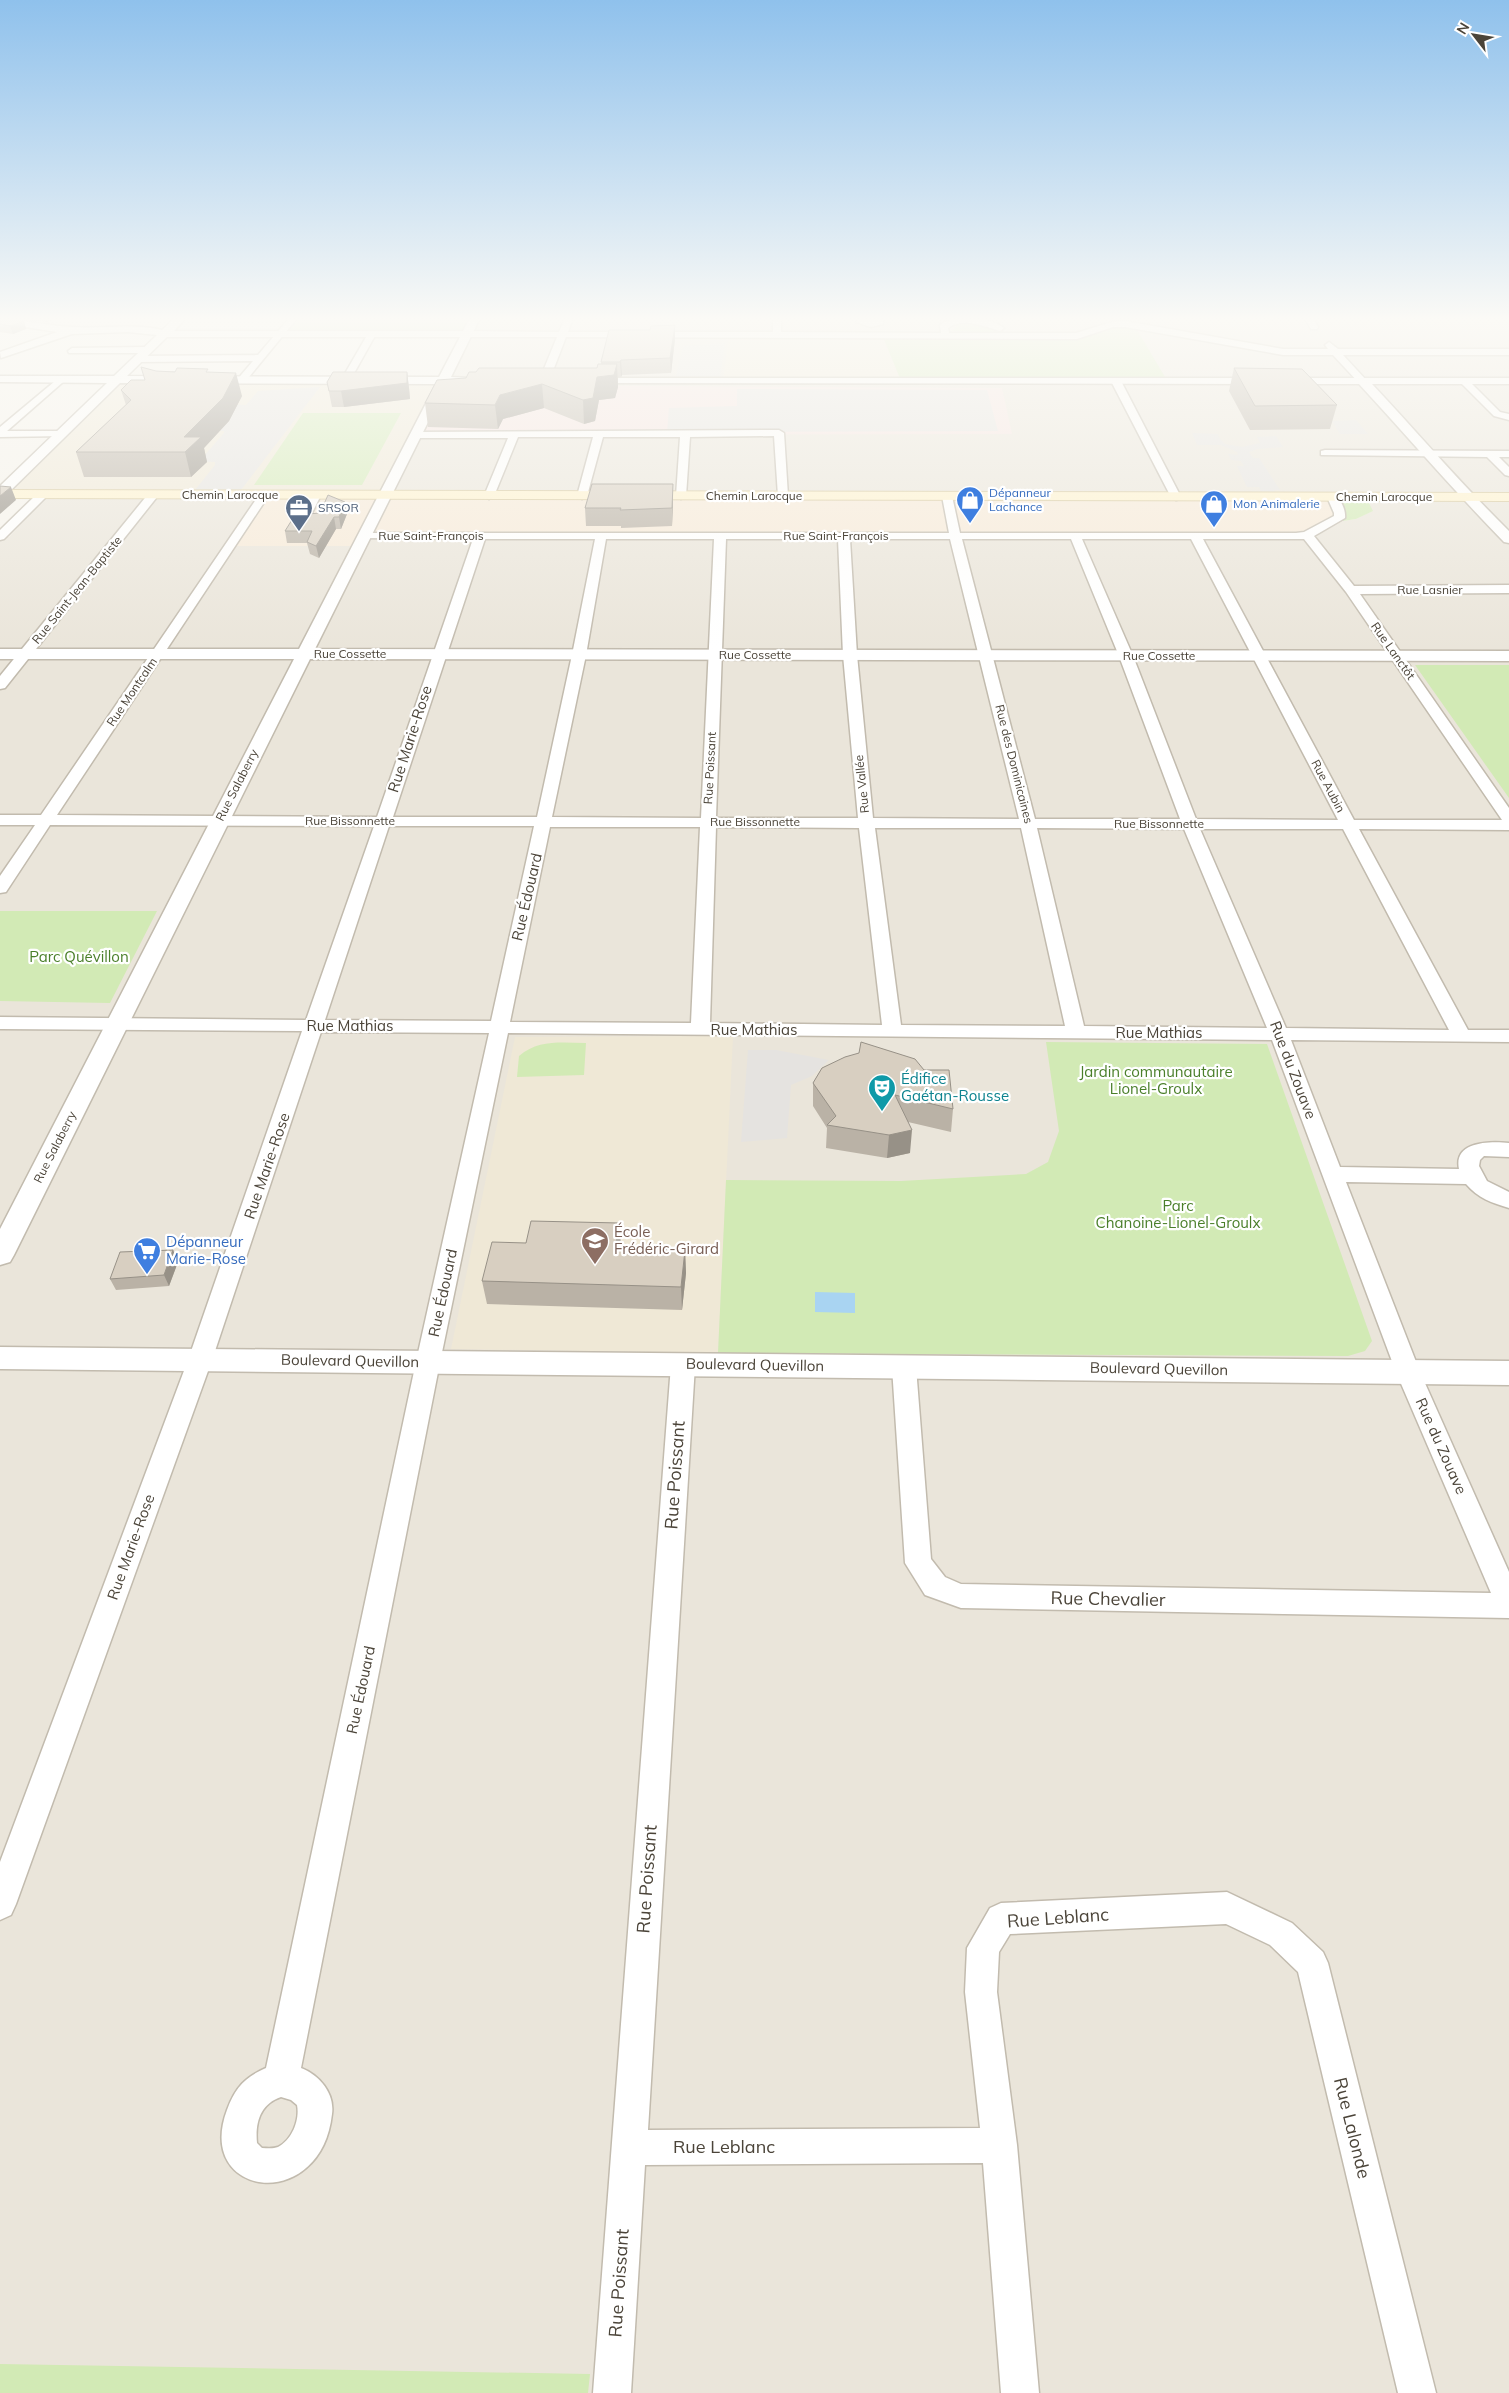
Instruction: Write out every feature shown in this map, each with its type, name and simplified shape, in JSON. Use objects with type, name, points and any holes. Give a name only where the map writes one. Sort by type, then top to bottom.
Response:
[{"type":"main road","name":"Chemin Larocque","points":[[0,494],[1509,497]]},
{"type":"street","points":[[0,494],[67,428]]},
{"type":"street","name":"Rue Salaberry","points":[[0,1255],[419,428]]},
{"type":"street","points":[[1140,428],[1176,497]]},
{"type":"street","points":[[1406,428],[1467,497],[1509,540]]},
{"type":"street","points":[[0,433],[61,434]]},
{"type":"street","points":[[489,496],[514,434]]},
{"type":"street","points":[[582,496],[600,434]]},
{"type":"street","points":[[681,496],[685,434]]},
{"type":"street","points":[[415,435],[779,434],[783,496]]},
{"type":"street","points":[[1325,453],[1509,454]]},
{"type":"street","points":[[1490,454],[1509,473]]},
{"type":"street","points":[[1,535],[42,494]]},
{"type":"street","name":"Rue Saint-Jean-Baptiste","points":[[0,684],[153,495]]},
{"type":"street","name":"Rue Montcalm","points":[[0,888],[264,495]]},
{"type":"street","points":[[301,522],[316,495]]},
{"type":"street","name":"Rue des Dominicaines","points":[[947,496],[954,536],[987,656],[1029,823],[1076,1032]]},
{"type":"street","points":[[1307,535],[1339,518],[1340,513],[1332,497]]},
{"type":"street","name":"Rue Saint-François","points":[[364,536],[1307,535]]},
{"type":"street","name":"Rue Lanctôt","points":[[1307,535],[1351,590],[1509,819]]},
{"type":"street","name":"Rue Marie-Rose","points":[[0,1904],[200,1360],[480,536]]},
{"type":"street","name":"Rue Édouard","points":[[281,2080],[498,1027],[579,655],[601,536]]},
{"type":"street","name":"Rue Poissant","points":[[700,1029],[720,536]]},
{"type":"street","name":"Rue Vallée","points":[[844,536],[850,655],[866,823],[892,1031]]},
{"type":"street","name":"Rue du Zouave","points":[[1075,536],[1126,656],[1190,824],[1280,1034],[1408,1372],[1509,1605]]},
{"type":"street","name":"Rue Aubin","points":[[1195,536],[1461,1035]]},
{"type":"street","name":"Rue Lasnier","points":[[1351,590],[1509,589]]},
{"type":"street","name":"Rue Cossette","points":[[0,654],[1509,656]]},
{"type":"street","name":"Rue Bissonnette","points":[[0,820],[1509,825]]},
{"type":"street","name":"Rue Mathias","points":[[0,1023],[1509,1036]]},
{"type":"street","points":[[1509,1150],[1491,1148],[1472,1154],[1468,1160],[1467,1168],[1470,1177],[1490,1194],[1509,1200]]},
{"type":"street","points":[[1332,1174],[1470,1177]]},
{"type":"street","name":"Boulevard Quevillon","points":[[0,1358],[1509,1373]]},
{"type":"street","name":"Rue Poissant","points":[[612,2393],[683,1365]]},
{"type":"street","name":"Rue Chevalier","points":[[904,1367],[918,1563],[935,1586],[961,1596],[1509,1605]]},
{"type":"street","name":"Rue Leblanc","points":[[1020,2393],[999,2146],[981,1992],[983,1948],[1001,1919],[1226,1908]]},
{"type":"street","name":"Rue Lalonde","points":[[1226,1908],[1282,1934],[1312,1963],[1417,2393]]},
{"type":"street","name":"Rue Leblanc","points":[[628,2148],[999,2146]]},
{"type":"shaded area","points":[[70,428],[416,428],[381,494],[1,494]]},
{"type":"shaded area","points":[[208,428],[289,428],[241,490],[195,490],[215,465],[215,462],[185,461],[204,456],[224,433],[224,431],[206,430]]},
{"type":"shaded area","points":[[419,428],[1011,428],[1012,434],[415,435]]},
{"type":"shaded area","points":[[423,428],[1509,428],[1509,2393],[0,2393],[0,537],[9,537],[46,497],[269,498],[236,546],[368,535],[1321,533],[1343,521],[1356,519],[1372,511],[1367,499],[387,498]]},
{"type":"shaded area","points":[[667,428],[997,428],[998,431],[667,432]]},
{"type":"shaded area","points":[[1336,428],[1363,428],[1368,434],[1340,434]]},
{"type":"shaded area","points":[[1192,433],[1218,434],[1225,444],[1242,447],[1260,443],[1257,437],[1276,436],[1283,447],[1258,449],[1249,452],[1253,458],[1259,458],[1280,490],[1274,490],[1275,492],[1261,491],[1259,487],[1247,487],[1237,466],[1244,466],[1241,461],[1231,460],[1228,454],[1238,455],[1237,452],[1221,445],[1197,445]]},
{"type":"shaded area","points":[[269,498],[1336,499],[1344,513],[1343,521],[1321,533],[1296,536],[369,535],[363,546],[235,546]]},
{"type":"shaded area","name":"École Frédéric-Girard","points":[[733,1036],[718,1353],[451,1349],[515,1037]]},
{"type":"shaded area","points":[[748,1050],[776,1050],[829,1060],[812,1076],[791,1085],[787,1138],[741,1142]]},
{"type":"green space","points":[[293,428],[393,428],[362,485],[254,485]]},
{"type":"green space","points":[[1336,499],[1367,499],[1373,511],[1356,519],[1343,521],[1344,513]]},
{"type":"green space","points":[[1415,665],[1509,665],[1509,798]]},
{"type":"green space","name":"Parc Quévillon","points":[[0,911],[157,911],[110,1003],[0,1001]]},
{"type":"green space","name":"Parc Chanoine-Lionel-Groulx","points":[[1046,1042],[1267,1044],[1372,1341],[1365,1351],[1348,1356],[718,1353],[726,1180],[901,1181],[1026,1174],[1048,1162],[1059,1131]]},
{"type":"green space","points":[[551,1043],[586,1043],[584,1075],[517,1077],[519,1056],[535,1047]]},
{"type":"green space","points":[[0,2364],[590,2374],[588,2393],[0,2393]]},
{"type":"water","points":[[815,1292],[855,1293],[855,1313],[815,1312]]},
{"type":"building","points":[[102,428],[193,428],[184,437],[201,437],[185,452],[76,452]]},
{"type":"building","points":[[592,484],[673,484],[672,508],[620,510],[621,508],[585,508]]},
{"type":"building","points":[[0,486],[11,487],[0,496]]},
{"type":"building","points":[[328,495],[345,502],[339,517],[334,517],[316,546],[307,542],[312,531],[285,531],[295,515],[320,513]]},
{"type":"building","points":[[861,1042],[915,1059],[924,1070],[949,1070],[953,1109],[895,1095],[912,1130],[889,1135],[827,1125],[836,1116],[813,1083],[822,1068],[845,1057],[859,1053]]},
{"type":"building","points":[[531,1221],[619,1223],[615,1248],[685,1250],[681,1287],[482,1281],[492,1242],[526,1243]]},
{"type":"building","points":[[173,1250],[164,1275],[110,1279],[120,1252]]},
{"type":"place","name":"Dépanneur Lachance","points":[[970,524]]},
{"type":"place","name":"Mon Animalerie","points":[[1214,528]]},
{"type":"place","name":"SRSOR","points":[[299,532]]},
{"type":"place","name":"Édifice Gaétan-Rousse","points":[[882,1112]]},
{"type":"place","name":"École Frédéric-Girard","points":[[595,1265]]},
{"type":"place","name":"Dépanneur Marie-Rose","points":[[147,1275]]},
{"type":"park label","name":"Jardin communautaire Lionel-Groulx","points":[[1156,1080]]}]
